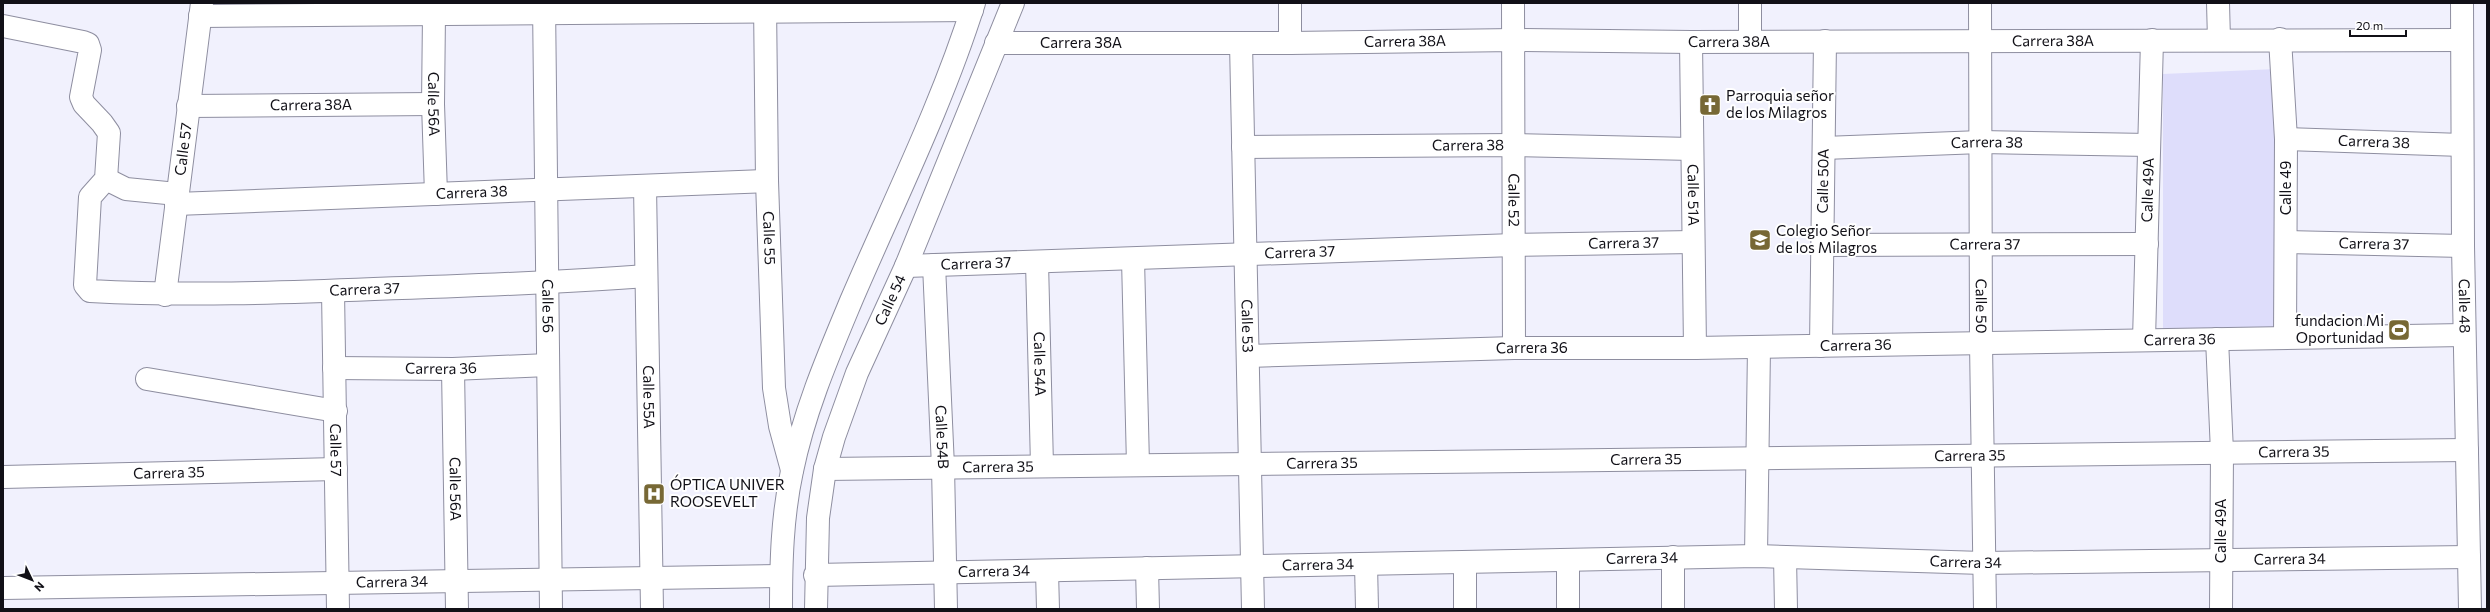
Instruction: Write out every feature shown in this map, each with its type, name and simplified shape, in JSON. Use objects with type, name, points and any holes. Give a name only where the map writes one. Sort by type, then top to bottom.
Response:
[{"type":"street","name":"Calle 54","points":[[816,609],[815,575],[818,518],[825,469],[834,437],[857,373],[906,266],[1013,3]]},
{"type":"street","points":[[1290,3],[1290,43]]},
{"type":"street","name":"Calle 52","points":[[1514,3],[1514,348]]},
{"type":"street","points":[[1750,3],[1750,42]]},
{"type":"street","name":"Calle 50","points":[[1980,3],[1981,343],[1983,563],[1985,609]]},
{"type":"street","points":[[2218,3],[2219,40]]},
{"type":"street","name":"Calle 48","points":[[2462,3],[2462,246],[2470,609]]},
{"type":"street","points":[[201,9],[434,14],[544,8],[973,6],[941,93],[828,355],[806,416],[792,470],[781,545],[781,609]]},
{"type":"street","name":"Calle 55","points":[[765,7],[767,181],[774,388],[780,426],[792,470]]},
{"type":"street","name":"Calle 56","points":[[544,8],[551,609]]},
{"type":"street","name":"Calle 57","points":[[165,295],[201,9]]},
{"type":"street","name":"Calle 56A","points":[[434,14],[433,104],[436,194]]},
{"type":"street","points":[[3,26],[88,44],[90,50],[80,93],[84,104],[109,133],[106,179]]},
{"type":"street","name":"Carrera 38A","points":[[996,43],[1290,43],[1514,40],[1691,42],[2461,40]]},
{"type":"street","name":"Calle 49A","points":[[2144,340],[2152,40]]},
{"type":"street","name":"Calle 49","points":[[2280,40],[2286,139],[2285,338]]},
{"type":"street","name":"Calle 50A","points":[[1821,346],[1825,41]]},
{"type":"street","name":"Calle 51A","points":[[1691,42],[1695,348]]},
{"type":"street","name":"Calle 53","points":[[1241,43],[1253,609]]},
{"type":"street","name":"Carrera 38A","points":[[188,106],[433,104]]},
{"type":"street","name":"Carrera 38","points":[[2286,139],[2462,145]]},
{"type":"street","name":"Carrera 38","points":[[1824,148],[1981,142],[2150,144]]},
{"type":"street","name":"Carrera 38","points":[[1243,147],[1514,145],[1692,149]]},
{"type":"street","name":"Carrera 38","points":[[106,179],[126,189],[177,199],[436,194],[767,181]]},
{"type":"street","name":"Carrera 37","points":[[106,179],[90,197],[85,285],[90,291],[165,295],[333,291],[547,283],[646,276]]},
{"type":"street","name":"Calle 55A","points":[[645,186],[652,609]]},
{"type":"street","name":"Carrera 37","points":[[906,266],[1245,256],[1514,245],[1694,242]]},
{"type":"street","name":"Carrera 37","points":[[2286,242],[2462,246]]},
{"type":"street","name":"Carrera 37","points":[[1822,245],[2147,244]]},
{"type":"street","points":[[1133,259],[1138,465]]},
{"type":"street","name":"Calle 54A","points":[[1037,262],[1042,466]]},
{"type":"street","name":"Calle 54B","points":[[934,265],[943,467],[946,609]]},
{"type":"street","name":"Calle 57","points":[[333,291],[338,609]]},
{"type":"street","name":"Carrera 36","points":[[1248,356],[1514,348],[1695,348],[2464,335]]},
{"type":"street","name":"Calle 49A","points":[[2217,339],[2222,452],[2221,609]]},
{"type":"street","points":[[1756,556],[1759,347]]},
{"type":"street","name":"Carrera 36","points":[[334,368],[453,369],[548,365]]},
{"type":"street","name":"Calle 56A","points":[[453,369],[458,609]]},
{"type":"street","points":[[147,379],[336,411]]},
{"type":"street","name":"Carrera 35","points":[[825,469],[2466,450]]},
{"type":"street","name":"Carrera 35","points":[[3,478],[336,469]]},
{"type":"street","name":"Carrera 34","points":[[815,575],[1756,556],[1983,563],[2469,557]]},
{"type":"street","points":[[1785,556],[1786,609]]},
{"type":"street","points":[[1672,557],[1673,609]]},
{"type":"street","points":[[1568,560],[1568,609]]},
{"type":"street","points":[[1465,562],[1465,609]]},
{"type":"street","points":[[1366,564],[1367,609]]},
{"type":"street","points":[[1147,568],[1148,609]]},
{"type":"street","points":[[1047,571],[1048,609]]},
{"type":"street","name":"Carrera 34","points":[[3,588],[781,576]]},
{"type":"shaded area","points":[[2276,69],[2278,330],[2163,336],[2163,74]]},
{"type":"place","name":"Parroquia señor de los Milagros","points":[[1710,105]]},
{"type":"place","name":"Colegio Señor de los Milagros","points":[[1760,240]]},
{"type":"place","name":"fundacion Mi Oportunidad","points":[[2399,330]]},
{"type":"place","name":"ÓPTICA UNIVER ROOSEVELT","points":[[654,494]]}]
